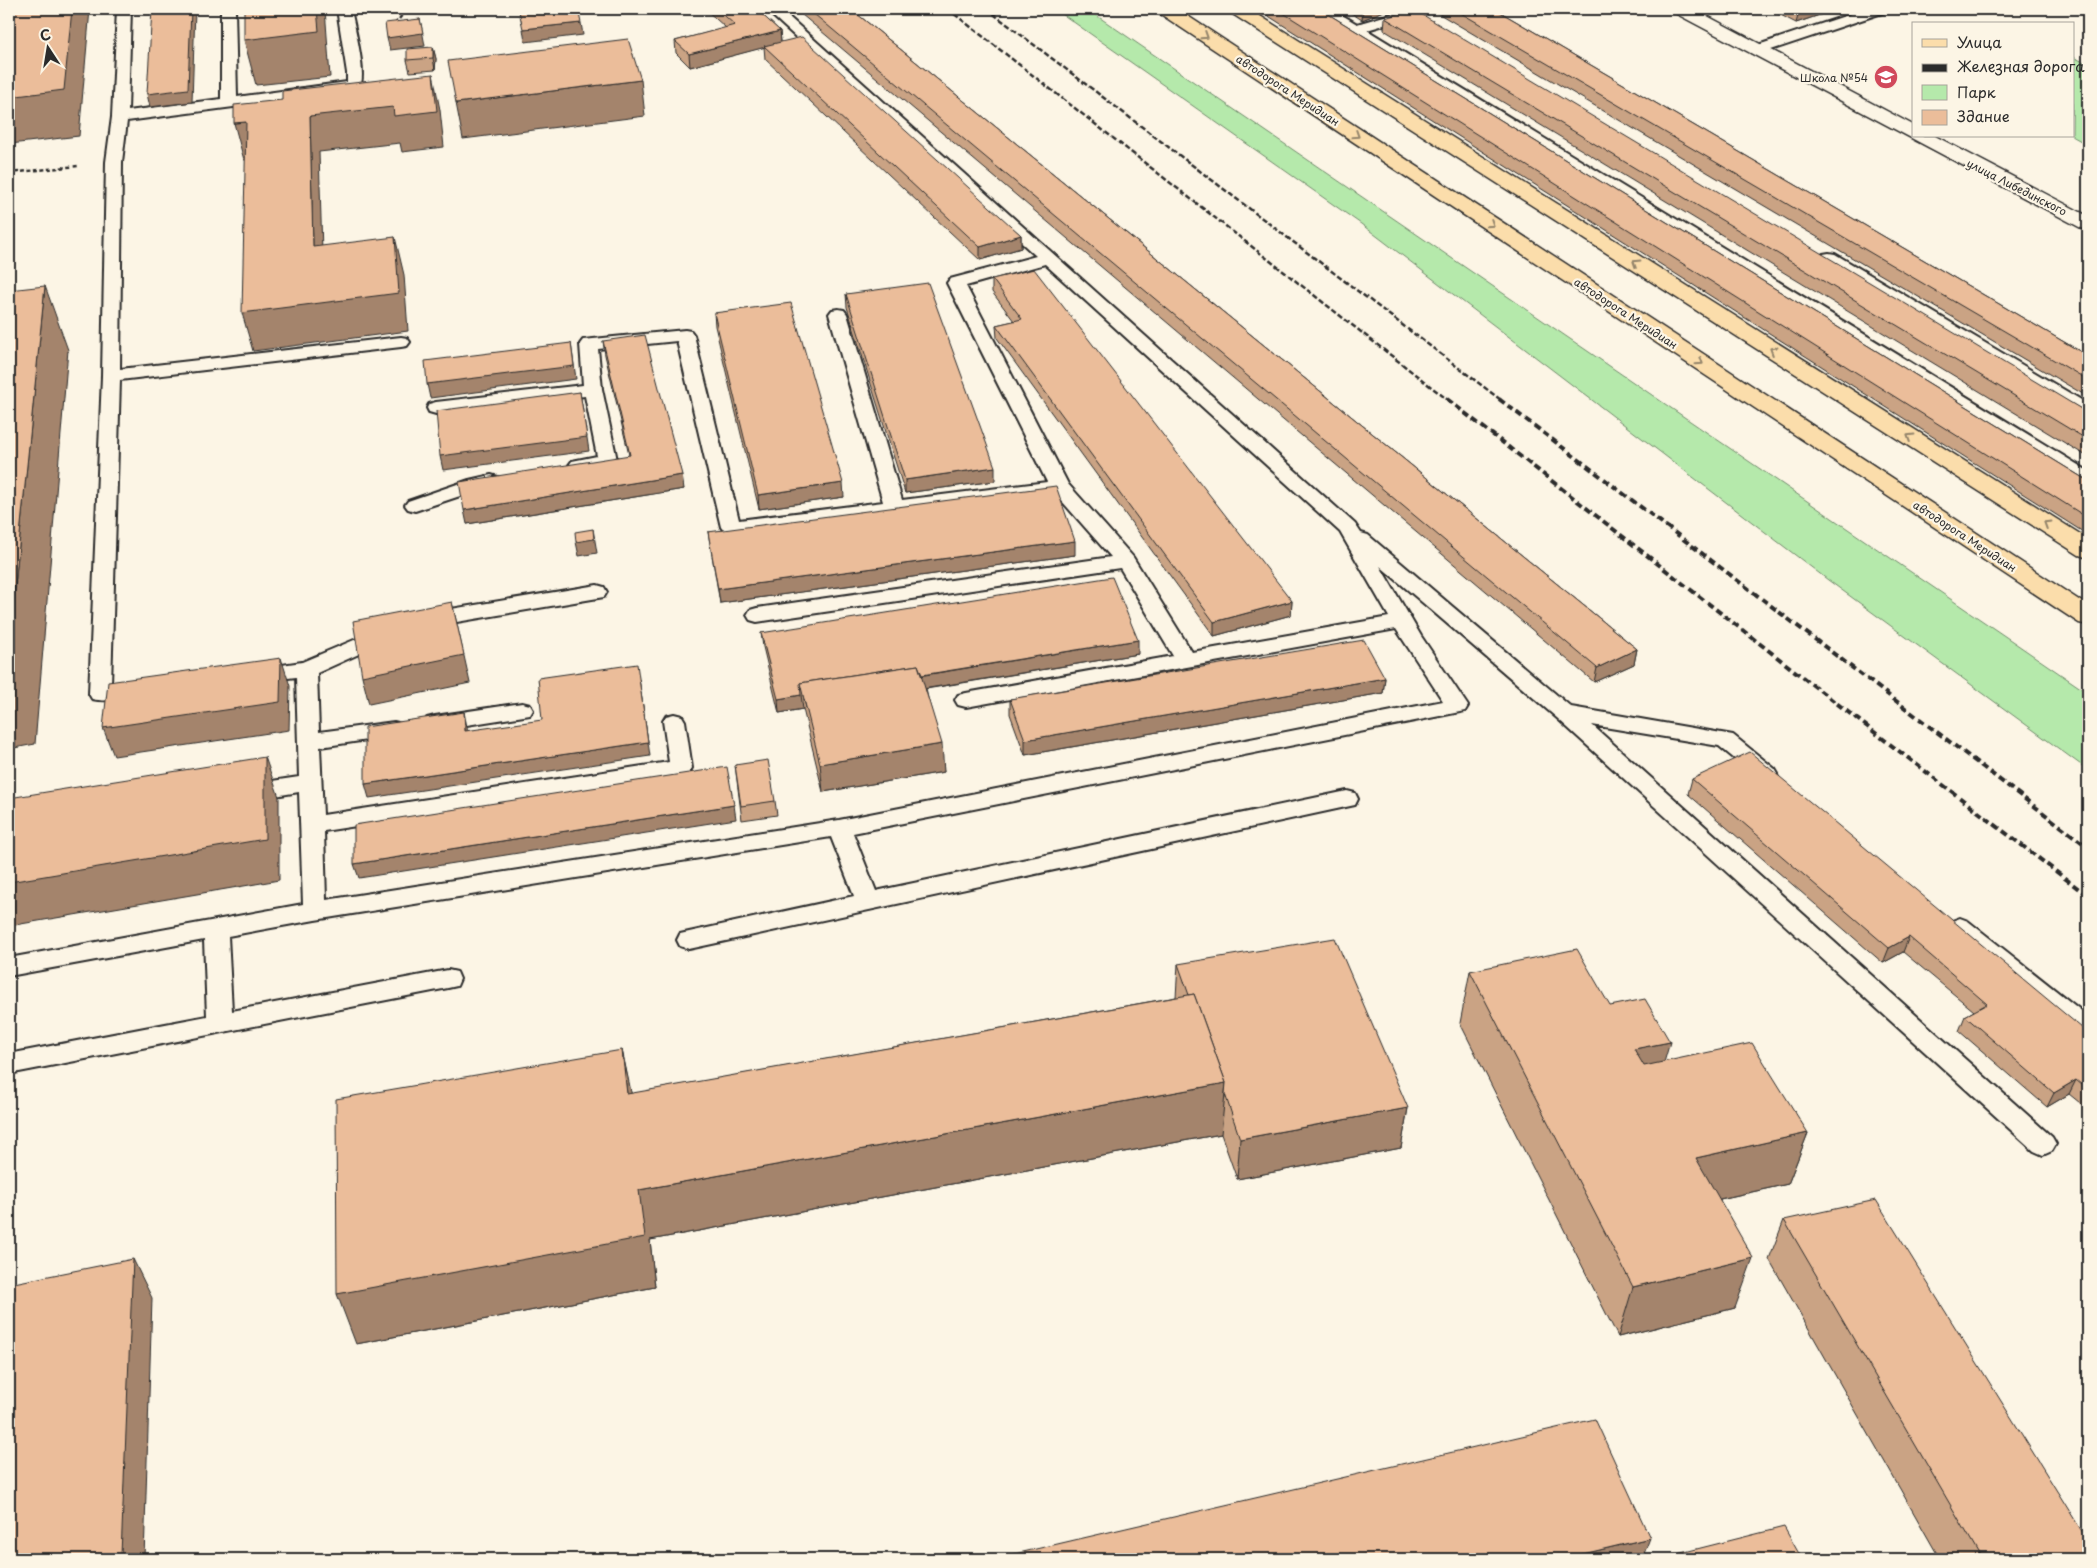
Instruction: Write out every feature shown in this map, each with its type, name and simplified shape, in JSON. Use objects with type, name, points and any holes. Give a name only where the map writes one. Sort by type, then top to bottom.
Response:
[{"type":"main road","name":"автодорога Меридиан","points":[[1165,9],[2088,617]]},
{"type":"main road","points":[[1237,9],[2088,550]]},
{"type":"street","points":[[1681,9],[1912,132]]},
{"type":"street","name":"улица Либединского","points":[[1924,138],[2088,224]]},
{"type":"lane","points":[[124,9],[120,117],[114,162],[111,376],[100,694],[159,687]]},
{"type":"lane","points":[[228,9],[229,103]]},
{"type":"lane","points":[[120,117],[354,86],[355,73],[344,9]]},
{"type":"lane","points":[[772,9],[1348,528],[1565,713],[2044,1144]]},
{"type":"lane","points":[[1322,9],[2088,479]]},
{"type":"lane","points":[[1757,50],[1855,12],[1880,9]]},
{"type":"lane","points":[[1355,29],[1412,10],[1431,21]]},
{"type":"lane","points":[[1815,250],[2088,412]]},
{"type":"lane","points":[[1048,258],[956,283],[1059,486],[1126,561],[1186,660]]},
{"type":"lane","points":[[838,314],[894,506]]},
{"type":"lane","points":[[560,468],[607,460],[593,389],[589,344],[685,335],[731,527],[1059,486]]},
{"type":"lane","points":[[111,376],[401,342]]},
{"type":"lane","points":[[436,408],[593,389]]},
{"type":"lane","points":[[416,505],[476,484],[513,477]]},
{"type":"lane","points":[[9,967],[315,911],[839,828],[1457,706],[1403,621],[1348,528]]},
{"type":"lane","points":[[757,615],[1126,561]]},
{"type":"lane","points":[[237,677],[306,669],[408,625],[597,592]]},
{"type":"lane","points":[[966,700],[1403,621]]},
{"type":"lane","points":[[306,669],[315,911]]},
{"type":"lane","points":[[308,741],[522,710]]},
{"type":"lane","points":[[1565,713],[1725,740],[1787,790]]},
{"type":"lane","points":[[312,825],[681,768],[674,721]]},
{"type":"lane","points":[[222,796],[309,783]]},
{"type":"lane","points":[[690,940],[1347,799]]},
{"type":"lane","points":[[839,828],[868,902]]},
{"type":"lane","points":[[1941,913],[2088,1030]]},
{"type":"lane","points":[[216,930],[220,1023]]},
{"type":"lane","points":[[9,1064],[448,980]]},
{"type":"path","points":[[9,173],[114,162]]},
{"type":"green space","points":[[1055,9],[1087,9],[2088,693],[2088,770],[1828,580],[1361,224]]},
{"type":"green space","points":[[2074,57],[2088,64],[2088,145],[2074,137]]},
{"type":"building","points":[[9,9],[72,9],[64,90],[9,97]]},
{"type":"building","points":[[152,9],[191,9],[188,89],[147,94]]},
{"type":"building","points":[[244,9],[317,9],[319,31],[244,40]]},
{"type":"building","points":[[578,9],[581,23],[523,29],[519,11]]},
{"type":"building","points":[[717,9],[756,9],[780,31],[689,54],[675,41],[735,25]]},
{"type":"building","points":[[808,9],[851,9],[1637,649],[1597,668]]},
{"type":"building","points":[[1277,9],[1320,9],[2088,481],[2088,518]]},
{"type":"building","points":[[1413,9],[2088,413],[2088,440],[1385,18]]},
{"type":"building","points":[[1454,9],[1495,9],[2088,356],[2088,380]]},
{"type":"building","points":[[420,19],[423,33],[387,38],[385,23]]},
{"type":"building","points":[[802,37],[1021,235],[980,247],[764,46]]},
{"type":"building","points":[[628,39],[641,80],[456,103],[448,61]]},
{"type":"building","points":[[433,47],[433,58],[407,60],[407,49]]},
{"type":"building","points":[[433,74],[437,111],[394,116],[393,107],[310,116],[313,247],[395,237],[399,293],[242,313],[246,122],[234,123],[234,105],[282,100],[282,91]]},
{"type":"building","points":[[1034,269],[1292,601],[1214,622],[996,325],[1022,319],[992,279]]},
{"type":"building","points":[[928,283],[995,467],[905,480],[846,294]]},
{"type":"building","points":[[45,286],[9,645],[9,290]]},
{"type":"building","points":[[791,303],[843,483],[758,495],[714,313]]},
{"type":"building","points":[[645,335],[682,475],[464,510],[459,482],[630,455],[603,341]]},
{"type":"building","points":[[571,343],[574,366],[427,384],[425,361]]},
{"type":"building","points":[[580,392],[587,437],[440,456],[436,411]]},
{"type":"building","points":[[1056,486],[1075,541],[718,589],[708,532]]},
{"type":"building","points":[[593,529],[594,539],[576,542],[575,532]]},
{"type":"building","points":[[1112,577],[1138,640],[922,675],[918,665],[800,683],[801,695],[778,699],[761,633]]},
{"type":"building","points":[[452,602],[464,655],[362,676],[353,621]]},
{"type":"building","points":[[1364,640],[1385,678],[1025,740],[1010,699]]},
{"type":"building","points":[[281,658],[280,702],[103,728],[108,682]]},
{"type":"building","points":[[637,664],[648,742],[365,784],[365,727],[464,712],[465,731],[542,720],[538,678]]},
{"type":"building","points":[[918,665],[942,744],[820,764],[800,683]]},
{"type":"building","points":[[1750,752],[2088,1033],[2088,1090],[2076,1080],[2054,1093],[1965,1016],[1987,1004],[1909,937],[1889,948],[1692,779]]},
{"type":"building","points":[[265,757],[265,839],[9,882],[9,798]]},
{"type":"building","points":[[768,760],[775,801],[741,806],[735,765]]},
{"type":"building","points":[[727,767],[734,805],[354,864],[354,825]]},
{"type":"building","points":[[1335,938],[1408,1108],[1240,1139],[1225,1094],[1226,1083],[1194,994],[1189,995],[1178,964]]},
{"type":"building","points":[[1577,949],[1610,1006],[1645,999],[1670,1042],[1634,1049],[1644,1066],[1752,1043],[1808,1133],[1696,1158],[1753,1258],[1633,1287],[1470,971]]},
{"type":"building","points":[[1194,994],[1226,1083],[639,1190],[645,1237],[337,1294],[336,1099],[622,1050],[627,1094]]},
{"type":"building","points":[[1876,1200],[2088,1541],[2088,1559],[1982,1559],[1784,1220]]},
{"type":"building","points":[[133,1259],[121,1555],[100,1559],[9,1559],[9,1284]]},
{"type":"building","points":[[1595,1419],[1650,1538],[1562,1559],[993,1559]]},
{"type":"building","points":[[1784,1527],[1802,1559],[1657,1559]]},
{"type":"railway","points":[[948,9],[1448,400]]},
{"type":"railway","points":[[987,9],[1501,400]]},
{"type":"railway","points":[[1447,399],[1805,679],[2088,896]]},
{"type":"railway","points":[[1499,399],[2088,847]]},
{"type":"place","name":"Школа №54","points":[[1886,77]]}]
